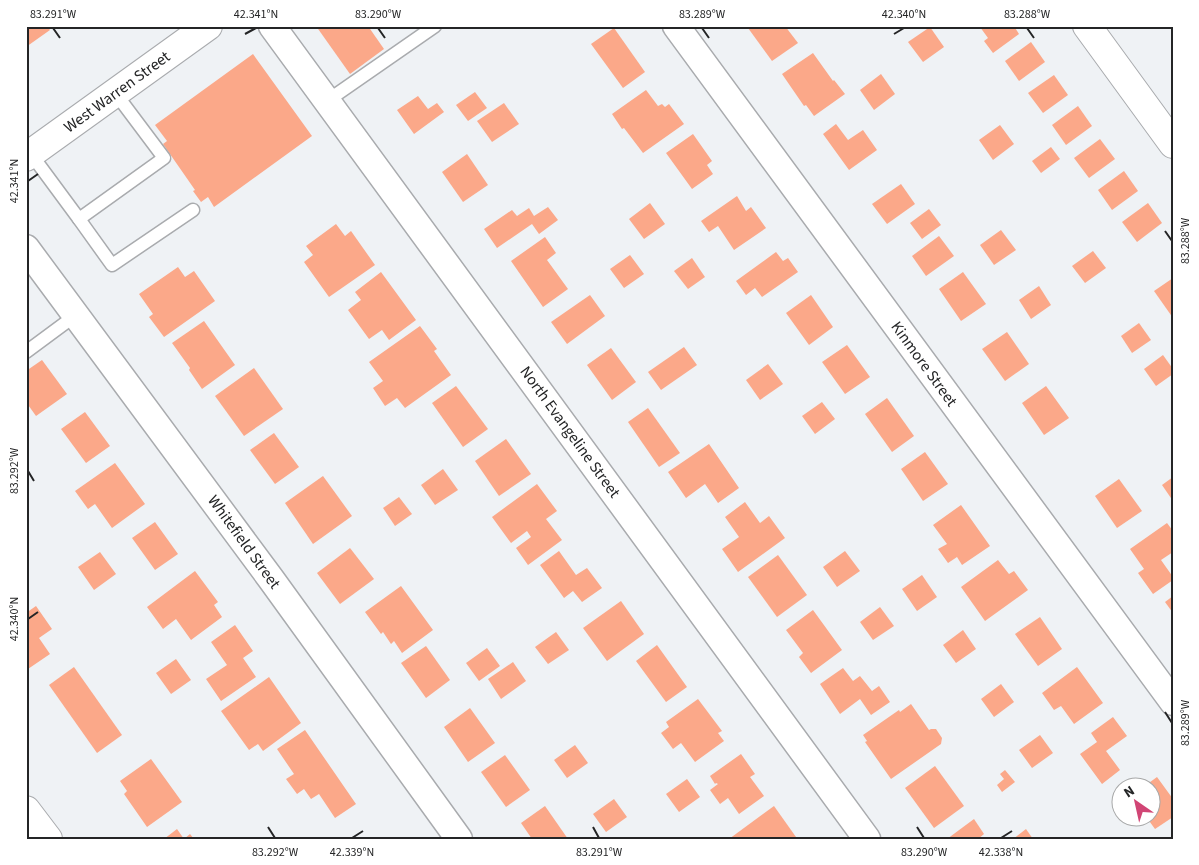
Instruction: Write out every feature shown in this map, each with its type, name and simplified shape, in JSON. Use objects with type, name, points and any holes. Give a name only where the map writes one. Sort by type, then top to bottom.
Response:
[{"type":"main road","name":"West Warren Street","points":[[29,156],[208,26]]},
{"type":"main road","points":[[1087,26],[1173,144]]},
{"type":"main road","points":[[26,810],[48,839]]},
{"type":"street","name":"North Evangeline Street","points":[[272,26],[867,839]]},
{"type":"street","name":"Kinmore Street","points":[[676,26],[1173,702]]},
{"type":"street","name":"Whitefield Street","points":[[26,248],[271,579],[459,839]]},
{"type":"lane","points":[[327,101],[435,26]]},
{"type":"lane","points":[[79,219],[164,158],[116,94]]},
{"type":"lane","points":[[29,156],[79,219],[112,265],[193,210]]},
{"type":"lane","points":[[26,352],[76,316]]},
{"type":"building","points":[[26,26],[47,26],[50,30],[26,47]]},
{"type":"building","points":[[316,26],[368,26],[384,49],[350,74]]},
{"type":"building","points":[[751,26],[785,26],[798,43],[772,61],[748,28]]},
{"type":"building","points":[[1014,26],[1019,34],[993,53],[984,41],[988,38],[980,27]]},
{"type":"building","points":[[930,27],[944,47],[923,62],[908,42]]},
{"type":"building","points":[[614,28],[645,72],[623,88],[591,44]]},
{"type":"building","points":[[1031,42],[1045,62],[1019,81],[1005,61]]},
{"type":"building","points":[[813,53],[845,94],[814,116],[806,105],[804,106],[782,74]]},
{"type":"building","points":[[253,54],[312,136],[214,207],[208,197],[201,202],[193,191],[195,190],[163,144],[167,141],[155,125]]},
{"type":"building","points":[[881,74],[895,94],[874,110],[860,90]]},
{"type":"building","points":[[1054,75],[1068,95],[1043,113],[1028,93]]},
{"type":"building","points":[[646,90],[658,106],[662,104],[665,107],[669,104],[684,124],[643,153],[624,128],[622,129],[612,114]]},
{"type":"building","points":[[475,92],[487,108],[468,121],[456,105]]},
{"type":"building","points":[[418,96],[428,109],[437,103],[444,112],[414,134],[397,110]]},
{"type":"building","points":[[504,103],[519,124],[492,142],[477,121]]},
{"type":"building","points":[[1078,106],[1092,126],[1066,145],[1052,125]]},
{"type":"building","points":[[836,124],[848,140],[863,130],[877,150],[849,170],[823,134]]},
{"type":"building","points":[[1000,125],[1014,144],[993,160],[979,140]]},
{"type":"building","points":[[693,134],[712,161],[707,165],[713,174],[692,189],[666,153]]},
{"type":"building","points":[[1100,139],[1115,159],[1089,178],[1074,158]]},
{"type":"building","points":[[1051,147],[1060,159],[1041,173],[1032,161]]},
{"type":"building","points":[[467,154],[488,185],[463,202],[442,172]]},
{"type":"building","points":[[1124,171],[1138,191],[1112,210],[1098,190]]},
{"type":"building","points":[[901,184],[915,204],[887,224],[872,204]]},
{"type":"building","points":[[737,196],[746,211],[751,207],[766,228],[734,250],[718,226],[709,232],[701,221]]},
{"type":"building","points":[[650,203],[665,224],[644,239],[629,219]]},
{"type":"building","points":[[1148,203],[1162,223],[1137,242],[1122,222]]},
{"type":"building","points":[[548,207],[558,220],[539,234],[532,224],[497,248],[484,229],[512,210],[517,216],[529,208],[534,216]]},
{"type":"building","points":[[929,209],[941,225],[922,239],[910,223]]},
{"type":"building","points":[[336,224],[345,236],[351,231],[375,265],[329,297],[304,262],[313,255],[306,246]]},
{"type":"building","points":[[1001,230],[1016,250],[994,265],[980,245]]},
{"type":"building","points":[[939,236],[954,256],[926,276],[912,256]]},
{"type":"building","points":[[545,237],[556,253],[547,260],[568,289],[543,307],[511,261]]},
{"type":"building","points":[[1093,251],[1106,268],[1085,283],[1072,266]]},
{"type":"building","points":[[776,252],[783,261],[788,258],[798,272],[762,297],[755,288],[746,295],[736,281]]},
{"type":"building","points":[[630,255],[644,274],[624,288],[610,269]]},
{"type":"building","points":[[692,258],[705,277],[688,289],[674,271]]},
{"type":"building","points":[[178,267],[185,277],[194,271],[215,301],[164,337],[149,317],[153,314],[139,294]]},
{"type":"building","points":[[381,272],[416,320],[389,340],[382,330],[369,339],[348,310],[361,300],[355,292]]},
{"type":"building","points":[[963,272],[986,304],[961,321],[939,289]]},
{"type":"building","points":[[1173,278],[1173,318],[1154,291]]},
{"type":"building","points":[[1039,286],[1051,305],[1031,319],[1019,300]]},
{"type":"building","points":[[590,295],[605,316],[567,344],[551,322]]},
{"type":"building","points":[[811,295],[833,327],[809,345],[786,313]]},
{"type":"building","points":[[204,321],[235,365],[202,389],[172,343]]},
{"type":"building","points":[[1139,323],[1151,340],[1132,353],[1121,336]]},
{"type":"building","points":[[420,326],[437,349],[434,351],[451,375],[405,408],[397,398],[385,406],[373,388],[383,381],[369,362]]},
{"type":"building","points":[[1007,332],[1029,364],[1005,381],[982,349]]},
{"type":"building","points":[[847,345],[870,377],[845,394],[822,362]]},
{"type":"building","points":[[684,347],[697,365],[661,390],[648,372]]},
{"type":"building","points":[[611,348],[636,382],[612,400],[587,365]]},
{"type":"building","points":[[1163,355],[1173,369],[1173,374],[1156,386],[1144,369]]},
{"type":"building","points":[[42,360],[67,394],[36,416],[26,402],[26,371]]},
{"type":"building","points":[[768,364],[783,384],[760,400],[746,380]]},
{"type":"building","points":[[254,368],[283,409],[244,436],[215,396]]},
{"type":"building","points":[[456,386],[488,429],[463,447],[432,403]]},
{"type":"building","points":[[1046,386],[1069,418],[1044,435],[1022,403]]},
{"type":"building","points":[[887,398],[914,436],[892,452],[865,414]]},
{"type":"building","points":[[822,402],[835,419],[815,434],[802,416]]},
{"type":"building","points":[[648,408],[680,453],[659,467],[628,422]]},
{"type":"building","points":[[85,412],[110,446],[86,463],[61,429]]},
{"type":"building","points":[[274,433],[299,467],[275,484],[250,450]]},
{"type":"building","points":[[506,439],[531,474],[499,496],[475,461]]},
{"type":"building","points":[[709,444],[739,488],[718,503],[705,484],[686,498],[668,472]]},
{"type":"building","points":[[925,452],[948,484],[923,501],[901,469]]},
{"type":"building","points":[[115,463],[145,504],[112,528],[95,504],[88,509],[75,491]]},
{"type":"building","points":[[443,469],[458,490],[435,505],[421,485]]},
{"type":"building","points":[[323,476],[352,516],[313,544],[285,503]]},
{"type":"building","points":[[1173,477],[1173,501],[1162,485]]},
{"type":"building","points":[[1119,479],[1142,511],[1117,528],[1095,496]]},
{"type":"building","points":[[537,484],[557,511],[546,519],[562,540],[528,565],[516,548],[531,537],[527,531],[511,543],[492,517]]},
{"type":"building","points":[[399,497],[412,514],[395,526],[383,508]]},
{"type":"building","points":[[745,502],[760,523],[769,516],[785,538],[738,572],[722,549],[739,537],[725,517]]},
{"type":"building","points":[[961,505],[990,546],[962,565],[957,557],[948,563],[938,549],[947,544],[933,525]]},
{"type":"building","points":[[155,522],[178,554],[155,570],[132,538]]},
{"type":"building","points":[[1167,523],[1173,531],[1173,552],[1161,560],[1173,577],[1173,580],[1153,594],[1138,573],[1144,569],[1130,549]]},
{"type":"building","points":[[350,548],[374,579],[340,604],[317,573]]},
{"type":"building","points":[[559,551],[576,575],[587,568],[602,588],[582,602],[573,591],[564,598],[540,565]]},
{"type":"building","points":[[845,551],[860,571],[837,587],[823,567]]},
{"type":"building","points":[[100,552],[116,574],[94,590],[78,567]]},
{"type":"building","points":[[778,555],[807,595],[777,617],[748,577]]},
{"type":"building","points":[[998,560],[1009,574],[1014,571],[1028,590],[985,621],[961,587]]},
{"type":"building","points":[[195,571],[218,602],[214,605],[222,617],[191,640],[176,619],[163,629],[147,607]]},
{"type":"building","points":[[922,575],[937,597],[917,611],[902,589]]},
{"type":"building","points":[[401,586],[433,630],[402,653],[394,641],[391,644],[383,632],[381,634],[365,612]]},
{"type":"building","points":[[1173,596],[1173,613],[1165,602]]},
{"type":"building","points":[[621,601],[644,634],[607,661],[583,628]]},
{"type":"building","points":[[36,606],[52,629],[39,638],[50,654],[28,669],[26,666],[26,613]]},
{"type":"building","points":[[880,607],[894,626],[873,640],[860,622]]},
{"type":"building","points":[[813,610],[842,650],[811,673],[799,657],[803,653],[786,630]]},
{"type":"building","points":[[1040,617],[1062,649],[1038,666],[1015,634]]},
{"type":"building","points":[[235,625],[253,651],[243,658],[256,677],[221,701],[206,679],[227,665],[211,642]]},
{"type":"building","points":[[963,630],[976,649],[956,663],[943,645]]},
{"type":"building","points":[[556,632],[569,650],[548,664],[535,647]]},
{"type":"building","points":[[657,645],[687,687],[666,702],[636,661]]},
{"type":"building","points":[[426,646],[450,680],[426,698],[401,663]]},
{"type":"building","points":[[487,648],[500,666],[479,681],[466,663]]},
{"type":"building","points":[[176,659],[191,680],[171,694],[156,673]]},
{"type":"building","points":[[513,662],[526,681],[501,699],[488,679]]},
{"type":"building","points":[[74,667],[122,735],[97,753],[49,685]]},
{"type":"building","points":[[1077,667],[1103,703],[1074,724],[1061,706],[1054,710],[1042,693]]},
{"type":"building","points":[[843,668],[853,681],[860,676],[872,691],[879,686],[890,702],[871,715],[860,699],[840,714],[820,684]]},
{"type":"building","points":[[269,677],[301,723],[263,751],[258,744],[249,750],[221,711]]},
{"type":"building","points":[[1001,684],[1014,702],[994,717],[981,699]]},
{"type":"building","points":[[698,699],[722,731],[718,733],[724,741],[695,762],[681,743],[673,749],[661,733],[669,727],[666,722]]},
{"type":"building","points":[[911,704],[929,730],[936,729],[942,738],[941,744],[891,779],[865,742],[867,741],[863,735]]},
{"type":"building","points":[[470,708],[495,743],[468,762],[444,727]]},
{"type":"building","points":[[1113,717],[1127,736],[1106,751],[1120,770],[1102,784],[1080,754],[1097,742],[1091,733]]},
{"type":"building","points":[[305,730],[356,804],[335,818],[319,794],[311,799],[304,789],[297,794],[286,779],[294,774],[277,749]]},
{"type":"building","points":[[1040,735],[1053,753],[1032,768],[1019,750]]},
{"type":"building","points":[[575,745],[588,763],[567,778],[554,760]]},
{"type":"building","points":[[741,754],[755,774],[750,777],[764,796],[739,814],[728,798],[720,804],[710,790],[718,784],[715,784],[710,776]]},
{"type":"building","points":[[505,755],[530,790],[506,807],[481,772]]},
{"type":"building","points":[[151,759],[182,802],[147,827],[124,794],[127,791],[120,781]]},
{"type":"building","points":[[935,766],[964,806],[934,828],[905,788]]},
{"type":"building","points":[[1005,770],[1015,782],[1002,792],[997,785],[1004,779],[1000,774]]},
{"type":"building","points":[[687,779],[700,797],[679,812],[666,794]]},
{"type":"building","points":[[1162,784],[1173,799],[1173,817],[1162,824]]},
{"type":"building","points":[[614,799],[627,817],[606,832],[593,814]]},
{"type":"building","points":[[545,806],[568,839],[532,839],[521,823]]},
{"type":"building","points":[[774,806],[796,837],[794,839],[729,839]]},
{"type":"building","points":[[974,819],[984,834],[978,839],[947,839]]},
{"type":"building","points":[[177,829],[184,839],[164,839]]},
{"type":"building","points":[[1026,829],[1033,839],[1013,839]]},
{"type":"building","points":[[190,834],[194,839],[184,839]]}]
